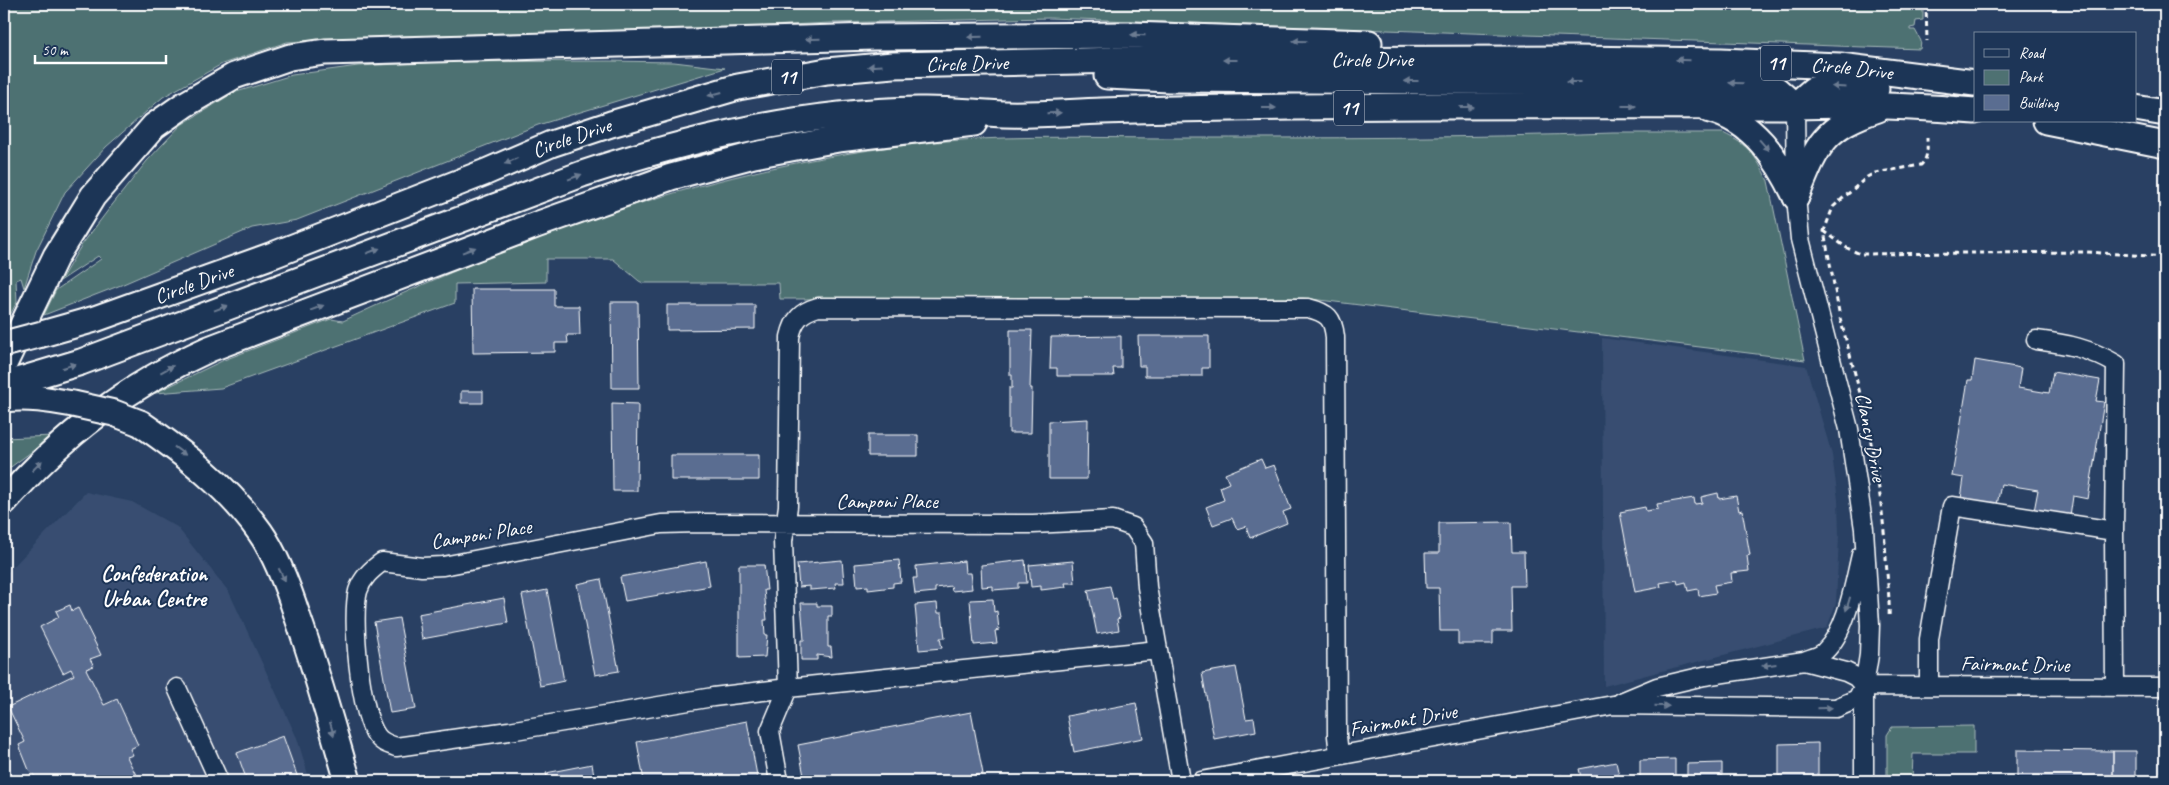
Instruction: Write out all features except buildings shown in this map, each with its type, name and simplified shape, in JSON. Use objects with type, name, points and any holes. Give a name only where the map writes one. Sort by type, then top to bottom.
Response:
[{"type":"highway","points":[[4,364],[56,256],[74,226],[93,196],[148,133],[184,105],[234,76],[290,57],[325,52],[874,37],[1130,35],[1429,45],[1576,59]]},
{"type":"highway","name":"Circle Drive","points":[[4,344],[95,319],[273,255],[486,172],[551,144],[611,124],[738,87],[827,71],[915,65],[1122,60],[1576,59],[1721,61],[1840,66],[1974,83]]},
{"type":"highway","points":[[915,65],[1169,79],[1744,83],[1777,90],[1795,106],[1813,90],[1832,86],[1951,94],[1974,92]]},
{"type":"highway","name":"Circle Drive","points":[[11,390],[520,196],[664,148],[749,129],[864,112],[921,110],[1006,114],[1184,109],[1892,104],[1974,111]]},
{"type":"highway","points":[[1796,197],[1811,160],[1825,137],[1853,117],[1892,104]]},
{"type":"highway","points":[[1693,106],[1721,113],[1740,123],[1764,143],[1784,170],[1796,197]]},
{"type":"highway","points":[[2136,108],[2165,113]]},
{"type":"highway","points":[[4,502],[52,452],[121,396],[166,369],[235,339],[536,225],[671,177],[754,155],[828,140],[966,126],[1006,114]]},
{"type":"highway","points":[[2051,122],[2165,145]]},
{"type":"highway","points":[[11,390],[114,413],[140,423],[186,455],[216,482],[261,533],[286,583],[304,635],[348,781]]},
{"type":"street","name":"Clancy Drive","points":[[1795,106],[1796,197],[1800,239],[1849,429],[1866,540],[1870,635],[1864,686],[1864,781]]},
{"type":"street","points":[[779,781],[770,732],[788,688],[784,523],[788,506],[790,337],[792,325],[798,316],[807,310],[828,307],[1308,308],[1319,311],[1333,322],[1335,338],[1336,707],[1339,754]]},
{"type":"street","points":[[2036,340],[2092,351],[2116,364],[2115,688]]},
{"type":"street","points":[[1929,686],[1929,639],[1952,506],[2114,531]]},
{"type":"street","name":"Camponi Place","points":[[788,688],[712,698],[449,740],[396,746],[385,744],[373,730],[366,710],[355,627],[356,600],[368,574],[382,562],[443,566],[661,524],[1033,524],[1113,520],[1124,522],[1133,527],[1144,542],[1147,587],[1181,781]]},
{"type":"street","points":[[1804,661],[1824,652],[1834,639],[1847,607],[1866,540]]},
{"type":"street","points":[[788,688],[1158,650]]},
{"type":"street","name":"Fairmont Drive","points":[[1613,705],[1657,687],[1704,676],[1804,661],[1856,676],[1864,686],[1887,688],[1929,686],[2165,687]]},
{"type":"street","name":"Fairmont Drive","points":[[1201,781],[1339,754],[1613,705],[1829,709],[1842,707],[1857,700],[1864,686]]},
{"type":"street","points":[[177,688],[219,781]]},
{"type":"path","points":[[1926,4],[1927,41]]},
{"type":"path","points":[[1927,136],[1925,161],[1914,167],[1875,173],[1867,177],[1833,207],[1824,231],[1847,248],[1860,254],[2087,252],[2165,257]]},
{"type":"shaded area","points":[[1602,338],[1806,366],[1832,455],[1838,500],[1839,535],[1836,603],[1827,628],[1604,686]]},
{"type":"shaded area","points":[[86,492],[132,502],[177,527],[229,592],[297,738],[310,781],[4,781],[4,576]]},
{"type":"green space","points":[[4,4],[1923,4],[1923,20],[1916,21],[1915,27],[1910,28],[1910,30],[1915,30],[1921,41],[1920,49],[1049,18],[830,23],[667,31],[378,37],[287,42],[222,64],[163,97],[106,147],[65,192],[36,251],[24,288],[21,278],[16,280],[17,302],[4,326]]},
{"type":"green space","points":[[441,62],[674,62],[725,68],[538,125],[297,220],[252,228],[121,285],[44,315],[56,290],[101,259],[98,256],[60,281],[81,246],[147,161],[181,125],[233,93],[292,75],[358,66]]},
{"type":"green space","points":[[1723,133],[1740,142],[1751,152],[1768,181],[1805,360],[1303,298],[780,299],[779,283],[643,283],[613,259],[546,259],[546,282],[455,284],[455,303],[221,388],[155,393],[224,360],[331,319],[343,321],[488,257],[562,229],[714,182],[791,164],[869,150],[947,141],[1004,138],[1394,137]]},
{"type":"green space","points":[[53,436],[4,472],[4,438]]},
{"type":"green space","points":[[1974,726],[1974,754],[1913,754],[1912,781],[1887,781],[1887,735],[1892,727]]},
{"type":"district","name":"Confederation Urban Centre","points":[[154,586]]}]
